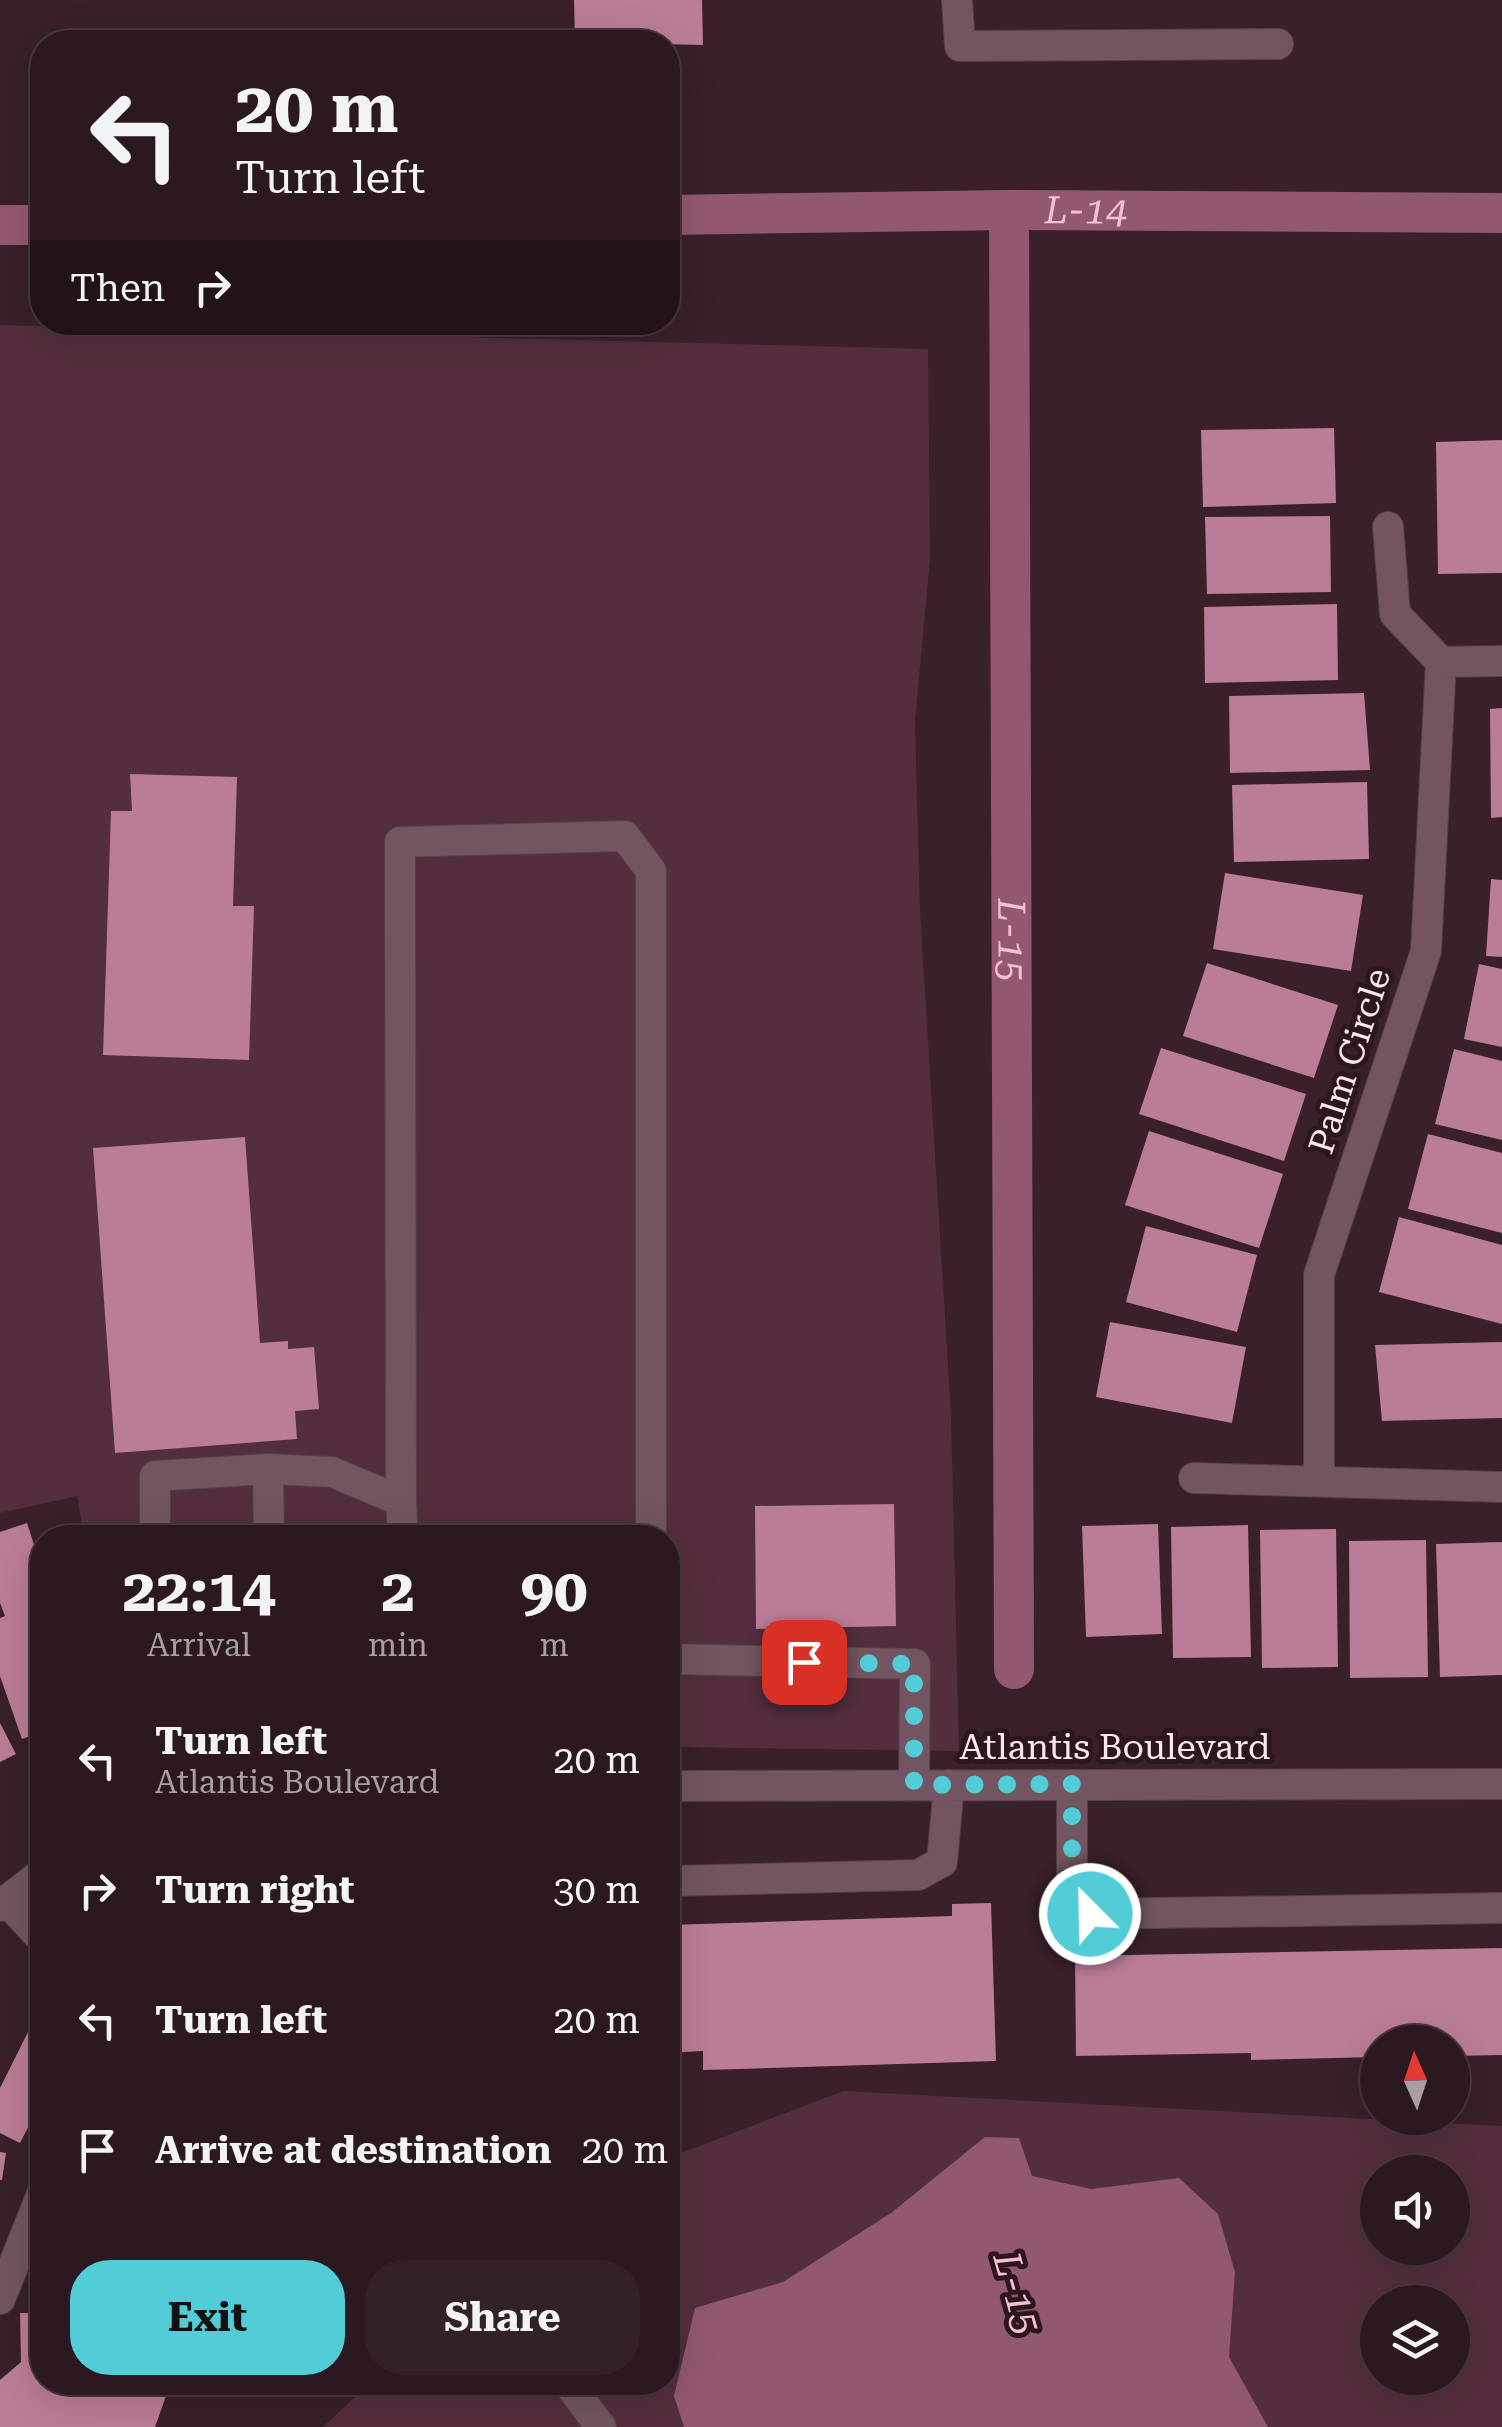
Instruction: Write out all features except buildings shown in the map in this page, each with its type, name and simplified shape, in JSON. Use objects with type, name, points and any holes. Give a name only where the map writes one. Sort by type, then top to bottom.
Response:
[{"type":"street","points":[[957,0],[960,46],[1278,44]]},
{"type":"street","points":[[1388,526],[1395,614],[1441,662],[1502,661]]},
{"type":"street","name":"Palm Circle","points":[[1318,1479],[1319,1275],[1426,951],[1441,662]]},
{"type":"street","points":[[402,1525],[400,842],[626,836],[651,871],[651,1525]]},
{"type":"street","points":[[268,1469],[270,1525]]},
{"type":"street","points":[[155,1525],[155,1476],[268,1469],[332,1472],[400,1501]]},
{"type":"street","points":[[1194,1478],[1502,1487]]},
{"type":"street","points":[[680,1659],[914,1664],[914,1785]]},
{"type":"street","points":[[1072,1784],[1072,1894],[1090,1914],[1502,1908]]},
{"type":"street","name":"Atlantis Boulevard","points":[[680,1786],[1502,1784]]},
{"type":"street","points":[[680,1881],[918,1876],[942,1862],[949,1785]]},
{"type":"street","points":[[30,1883],[3,1903],[30,1928]]},
{"type":"street","points":[[0,2300],[30,2224]]},
{"type":"street","points":[[577,2395],[601,2427]]},
{"type":"shaded area","points":[[0,325],[30,326],[30,335],[387,335],[928,349],[930,559],[915,721],[920,910],[951,1414],[959,1751],[680,1747],[680,1525],[82,1525],[77,1496],[0,1513]]},
{"type":"shaded area","points":[[843,2091],[1360,2118],[1360,2135],[1470,2135],[1470,2124],[1502,2126],[1502,2427],[323,2427],[357,2395],[680,2395],[680,2153]]},
{"type":"water","points":[[985,2137],[1019,2138],[1032,2176],[1091,2189],[1179,2178],[1218,2214],[1235,2272],[1229,2357],[1268,2427],[684,2427],[674,2396],[680,2395],[680,2371],[695,2308],[783,2282],[891,2213]]},
{"type":"waterway","name":"L-15","points":[[1009,210],[1014,1669]]},
{"type":"waterway","name":"L-14","points":[[680,215],[1009,210],[1502,213]]},
{"type":"waterway","name":"L-14","points":[[0,225],[30,225]]},
{"type":"route","points":[[804,1662],[914,1664],[914,1785],[1072,1784],[1072,1894],[1090,1914]]}]
